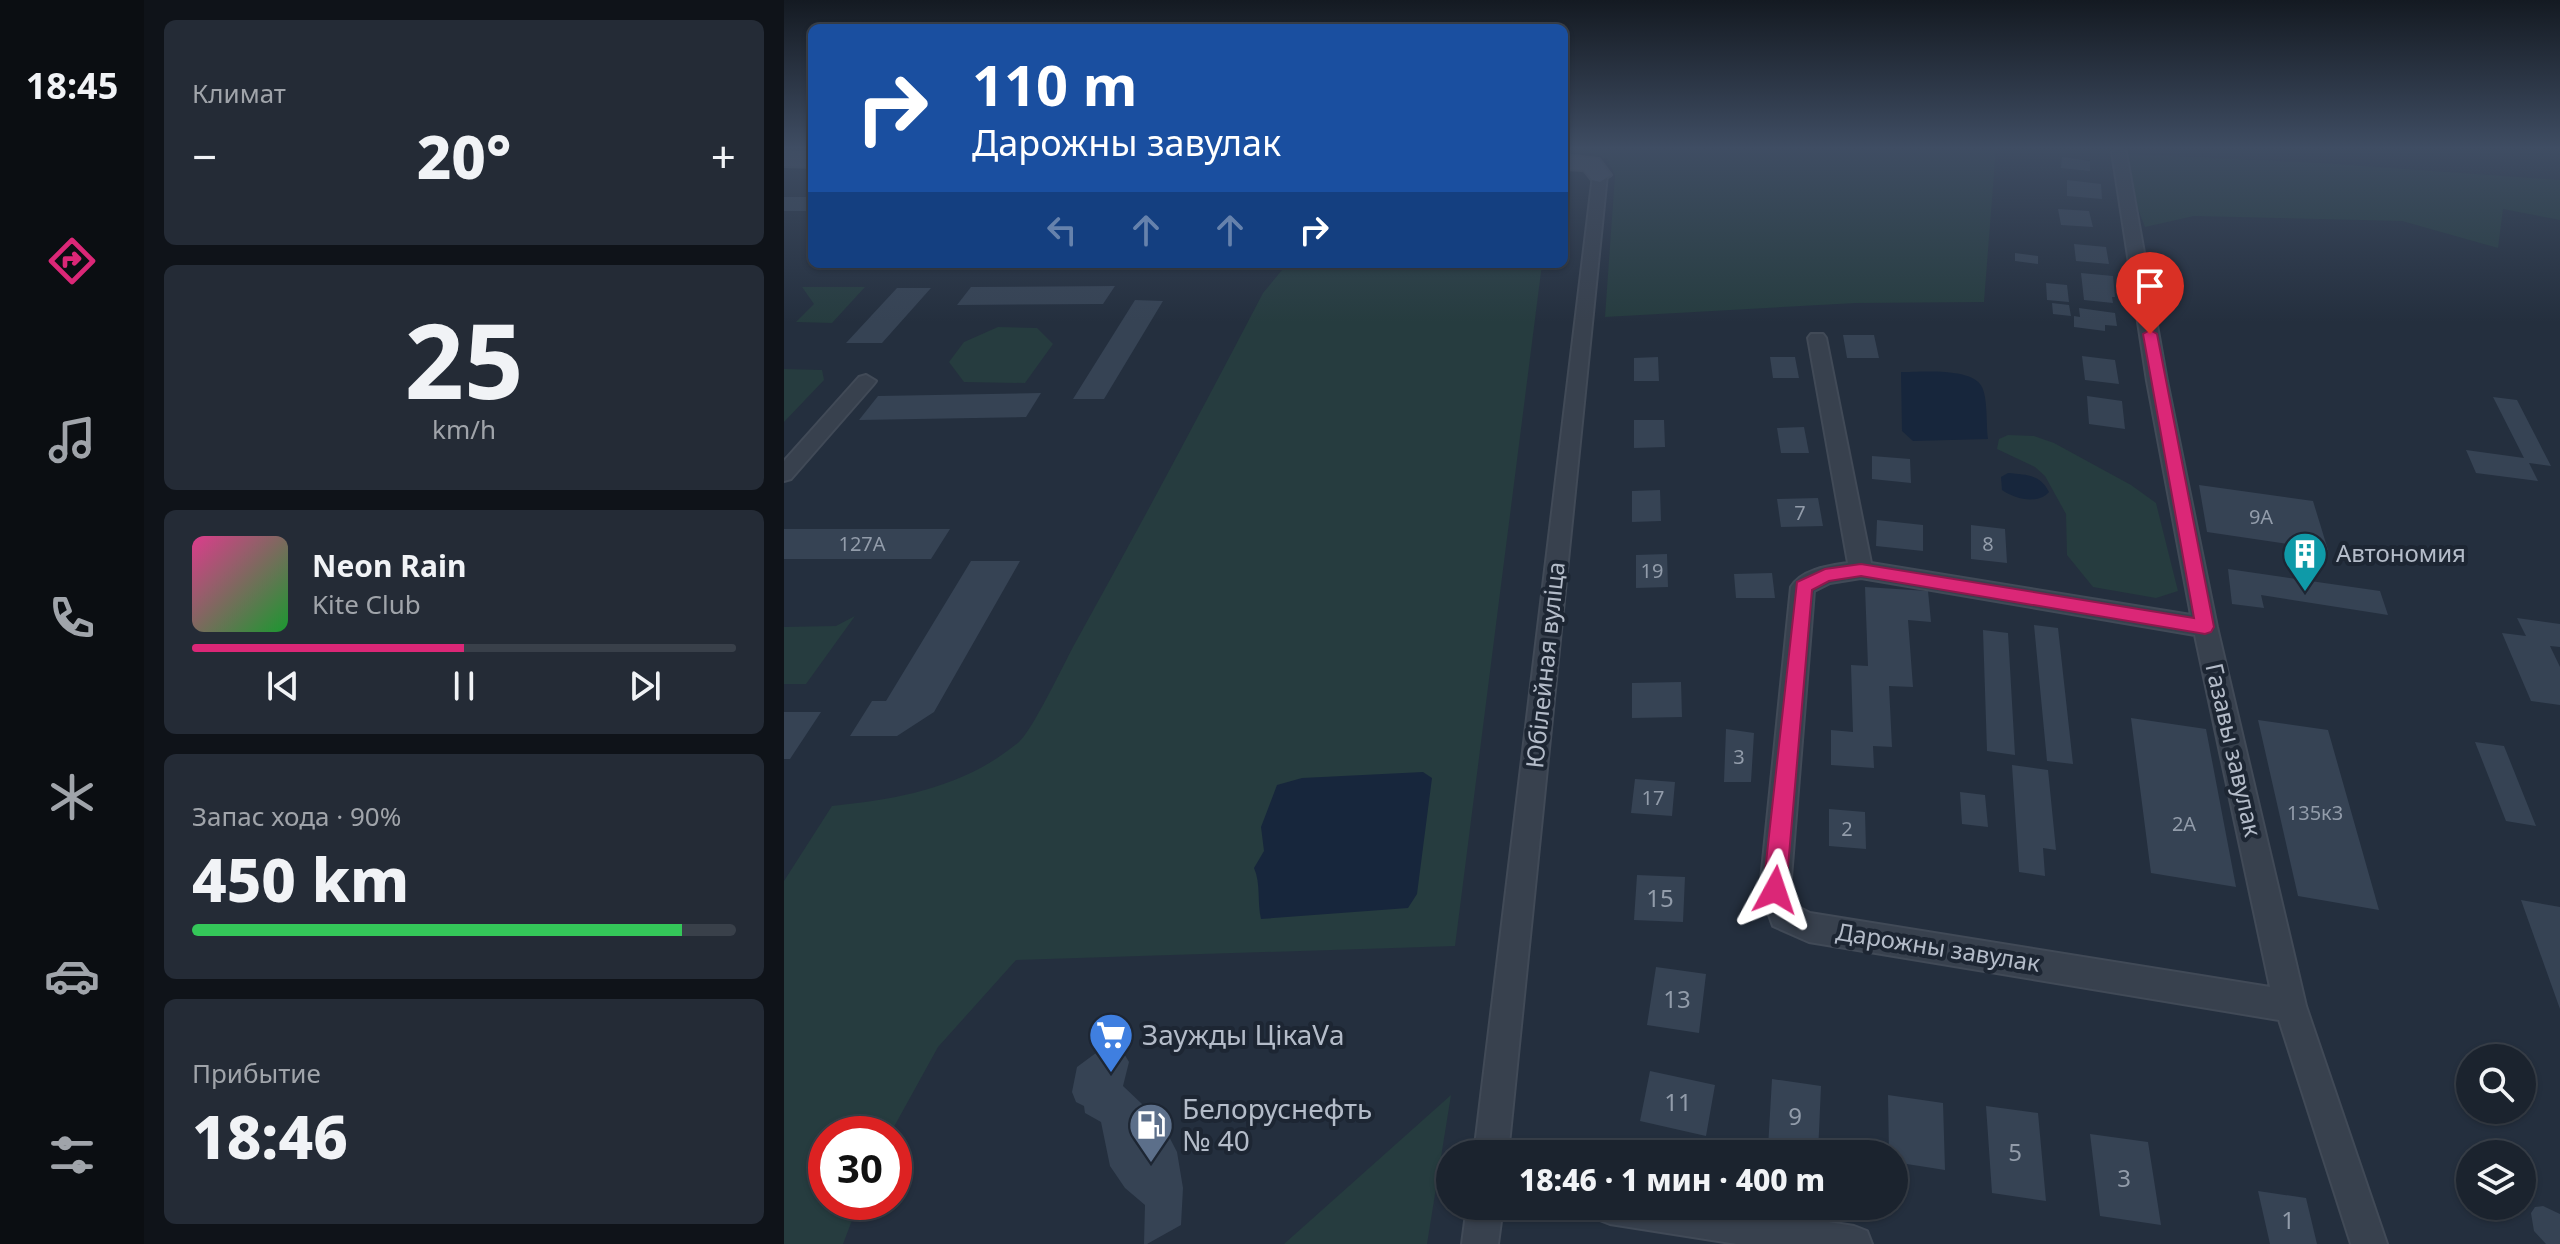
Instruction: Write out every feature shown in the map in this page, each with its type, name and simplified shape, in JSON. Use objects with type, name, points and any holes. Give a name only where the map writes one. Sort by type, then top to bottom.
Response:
[{"type":"street","name":"Юбілейная вуліца","points":[[1493,1140],[1597,206]]},
{"type":"street","name":"Газавы завулак","points":[[2128,206],[2157,381],[2205,627],[2290,1006],[2369,1244]]},
{"type":"street","points":[[1817,338],[1861,570],[2205,627]]},
{"type":"street","points":[[784,474],[866,381]]},
{"type":"street","name":"Дарожны завулак","points":[[1861,570],[1825,575],[1803,587],[1775,890],[1784,916],[1809,927],[2290,1006]]},
{"type":"street","points":[[1480,1244],[1483,1220]]},
{"type":"street","points":[[1700,1220],[1854,1244]]},
{"type":"green space","points":[[1613,206],[1991,206],[1984,302],[1856,303],[1605,317]]},
{"type":"green space","points":[[2137,206],[2560,206],[2560,220],[2503,209],[2498,248],[2402,221],[2194,216],[2145,227]]},
{"type":"green space","points":[[1284,268],[1541,268],[1455,946],[1016,960],[938,1047],[900,1116],[808,1116],[808,1220],[852,1220],[843,1244],[784,1244],[784,881],[832,806],[907,795],[954,780],[998,757],[1025,736],[1263,293]]},
{"type":"green space","points":[[802,287],[865,287],[832,323],[796,322],[814,304]]},
{"type":"green space","points":[[998,327],[1037,328],[1053,344],[1025,383],[964,382],[949,362],[964,342]]},
{"type":"green space","points":[[784,369],[822,370],[824,380],[784,422]]},
{"type":"green space","points":[[2008,435],[2034,436],[2054,443],[2131,485],[2156,503],[2178,591],[2156,598],[2093,587],[2067,555],[2066,514],[2045,476],[2035,467],[1997,449],[1999,439]]},
{"type":"green space","points":[[855,616],[806,684],[784,684],[784,627],[836,626]]},
{"type":"green space","points":[[1451,1095],[1444,1140],[1436,1140],[1436,1188],[1427,1244],[1284,1244]]},
{"type":"water","points":[[1901,372],[1957,373],[1977,381],[1985,398],[1988,439],[1913,441],[1902,431]]},
{"type":"water","points":[[2008,473],[2037,479],[2049,492],[2033,499],[2007,493],[2002,490],[2001,477]]},
{"type":"water","points":[[1423,772],[1432,778],[1417,894],[1408,908],[1261,919],[1254,868],[1264,851],[1261,827],[1277,785],[1302,778]]},
{"type":"building","points":[[784,206],[808,206],[808,211],[784,211]]},
{"type":"building","points":[[2058,209],[2089,211],[2093,227],[2061,225]]},
{"type":"building","points":[[2074,244],[2106,247],[2109,264],[2076,261]]},
{"type":"building","points":[[2015,253],[2038,256],[2038,264],[2015,261]]},
{"type":"building","points":[[2081,273],[2113,276],[2113,303],[2084,300]]},
{"type":"building","points":[[2046,283],[2067,285],[2069,302],[2047,300]]},
{"type":"building","points":[[1115,286],[1103,304],[957,305],[971,287]]},
{"type":"building","points":[[897,288],[931,288],[882,343],[846,343]]},
{"type":"building","points":[[1135,300],[1163,301],[1104,399],[1073,399]]},
{"type":"building","points":[[2052,303],[2069,305],[2071,316],[2053,314]]},
{"type":"building","points":[[2079,308],[2115,313],[2117,326],[2105,325],[2105,331],[2074,327],[2074,316],[2080,317]]},
{"type":"building","points":[[1843,335],[1874,335],[1879,358],[1847,358]]},
{"type":"building","points":[[2082,356],[2115,360],[2119,384],[2085,380]]},
{"type":"building","points":[[1658,357],[1659,381],[1634,381],[1634,358]]},
{"type":"building","points":[[1770,357],[1795,357],[1799,378],[1773,378]]},
{"type":"building","points":[[1041,393],[1026,417],[859,420],[878,396]]},
{"type":"building","points":[[2087,396],[2122,401],[2125,429],[2089,424]]},
{"type":"building","points":[[2493,397],[2517,400],[2551,466],[2529,463],[2538,481],[2476,473],[2466,450],[2524,458]]},
{"type":"building","points":[[1634,420],[1664,420],[1665,447],[1634,448]]},
{"type":"building","points":[[1804,427],[1809,453],[1781,453],[1777,428]]},
{"type":"building","points":[[1872,456],[1910,459],[1911,483],[1872,479]]},
{"type":"building","points":[[2199,485],[2313,501],[2328,550],[2207,532]]},
{"type":"building","points":[[1660,490],[1661,521],[1632,522],[1632,491]]},
{"type":"building","points":[[1818,498],[1823,526],[1781,527],[1777,499]]},
{"type":"building","points":[[1877,520],[1923,525],[1923,551],[1876,546]]},
{"type":"building","points":[[1971,525],[2005,529],[2007,563],[1971,559]]},
{"type":"building","points":[[784,529],[950,529],[931,559],[784,559]]},
{"type":"building","points":[[1667,554],[1668,587],[1636,588],[1636,555]]},
{"type":"building","points":[[971,561],[1020,561],[934,712],[897,736],[850,736],[872,701],[886,701]]},
{"type":"building","name":"Автономия","points":[[2228,569],[2380,591],[2388,615],[2261,595],[2264,608],[2232,604]]},
{"type":"building","points":[[1772,573],[1775,598],[1736,598],[1734,574]]},
{"type":"building","points":[[1865,587],[1928,591],[1931,622],[1908,620],[1913,687],[1889,686],[1892,747],[1873,746],[1874,768],[1831,765],[1831,730],[1853,732],[1851,665],[1868,666]]},
{"type":"building","points":[[2517,618],[2560,624],[2560,647],[2550,646],[2560,667],[2560,705],[2531,701],[2502,633],[2526,636]]},
{"type":"building","points":[[2034,625],[2058,628],[2073,764],[2047,761]]},
{"type":"building","points":[[1983,630],[2008,633],[2015,755],[1987,751]]},
{"type":"building","points":[[1681,682],[1682,717],[1632,718],[1632,683]]},
{"type":"building","points":[[784,712],[821,712],[790,759],[784,759]]},
{"type":"building","points":[[2131,718],[2206,729],[2236,887],[2151,873]]},
{"type":"building","points":[[2258,720],[2328,730],[2379,910],[2298,896]]},
{"type":"building","points":[[1726,729],[1754,733],[1751,782],[1724,782]]},
{"type":"building","points":[[2475,742],[2504,746],[2536,826],[2506,821]]},
{"type":"building","points":[[2012,765],[2048,770],[2056,850],[2043,848],[2045,876],[2019,872]]},
{"type":"building","points":[[1635,779],[1675,782],[1672,816],[1631,813]]},
{"type":"building","points":[[1960,792],[1985,795],[1988,827],[1962,824]]},
{"type":"building","points":[[1829,809],[1865,812],[1866,849],[1829,846]]},
{"type":"building","points":[[1637,875],[1685,877],[1683,922],[1634,920]]},
{"type":"building","points":[[2521,900],[2560,907],[2560,1009]]},
{"type":"building","points":[[1656,967],[1706,974],[1699,1033],[1647,1025]]},
{"type":"building","points":[[1113,1048],[1123,1052],[1129,1062],[1123,1086],[1162,1123],[1177,1152],[1183,1188],[1181,1225],[1147,1244],[1144,1244],[1145,1205],[1125,1188],[1110,1166],[1101,1122],[1085,1113],[1084,1106],[1076,1102],[1072,1092],[1077,1067],[1100,1050]]},
{"type":"building","points":[[1650,1071],[1715,1085],[1706,1136],[1640,1121]]},
{"type":"building","points":[[1772,1079],[1821,1086],[1819,1140],[1768,1140]]},
{"type":"building","points":[[1888,1095],[1943,1103],[1945,1170],[1908,1164],[1908,1140],[1889,1140]]},
{"type":"building","points":[[1986,1106],[2038,1113],[2046,1201],[1992,1193]]},
{"type":"building","points":[[2090,1134],[2148,1142],[2161,1225],[2100,1216]]},
{"type":"building","points":[[2258,1191],[2306,1198],[2317,1244],[2270,1244]]},
{"type":"building","points":[[2543,1206],[2560,1214],[2560,1244],[2546,1244],[2534,1231],[2532,1220],[2536,1220],[2536,1207]]},
{"type":"place","name":"Автономия","points":[[2305,593]]},
{"type":"place","name":"Заужды ЦікаVа","points":[[1111,1074]]},
{"type":"place","name":"Белоруснефть № 40","points":[[1151,1164]]},
{"type":"route","points":[[1775,890],[1803,587],[1825,575],[1861,570],[2205,627],[2150,334]]}]
